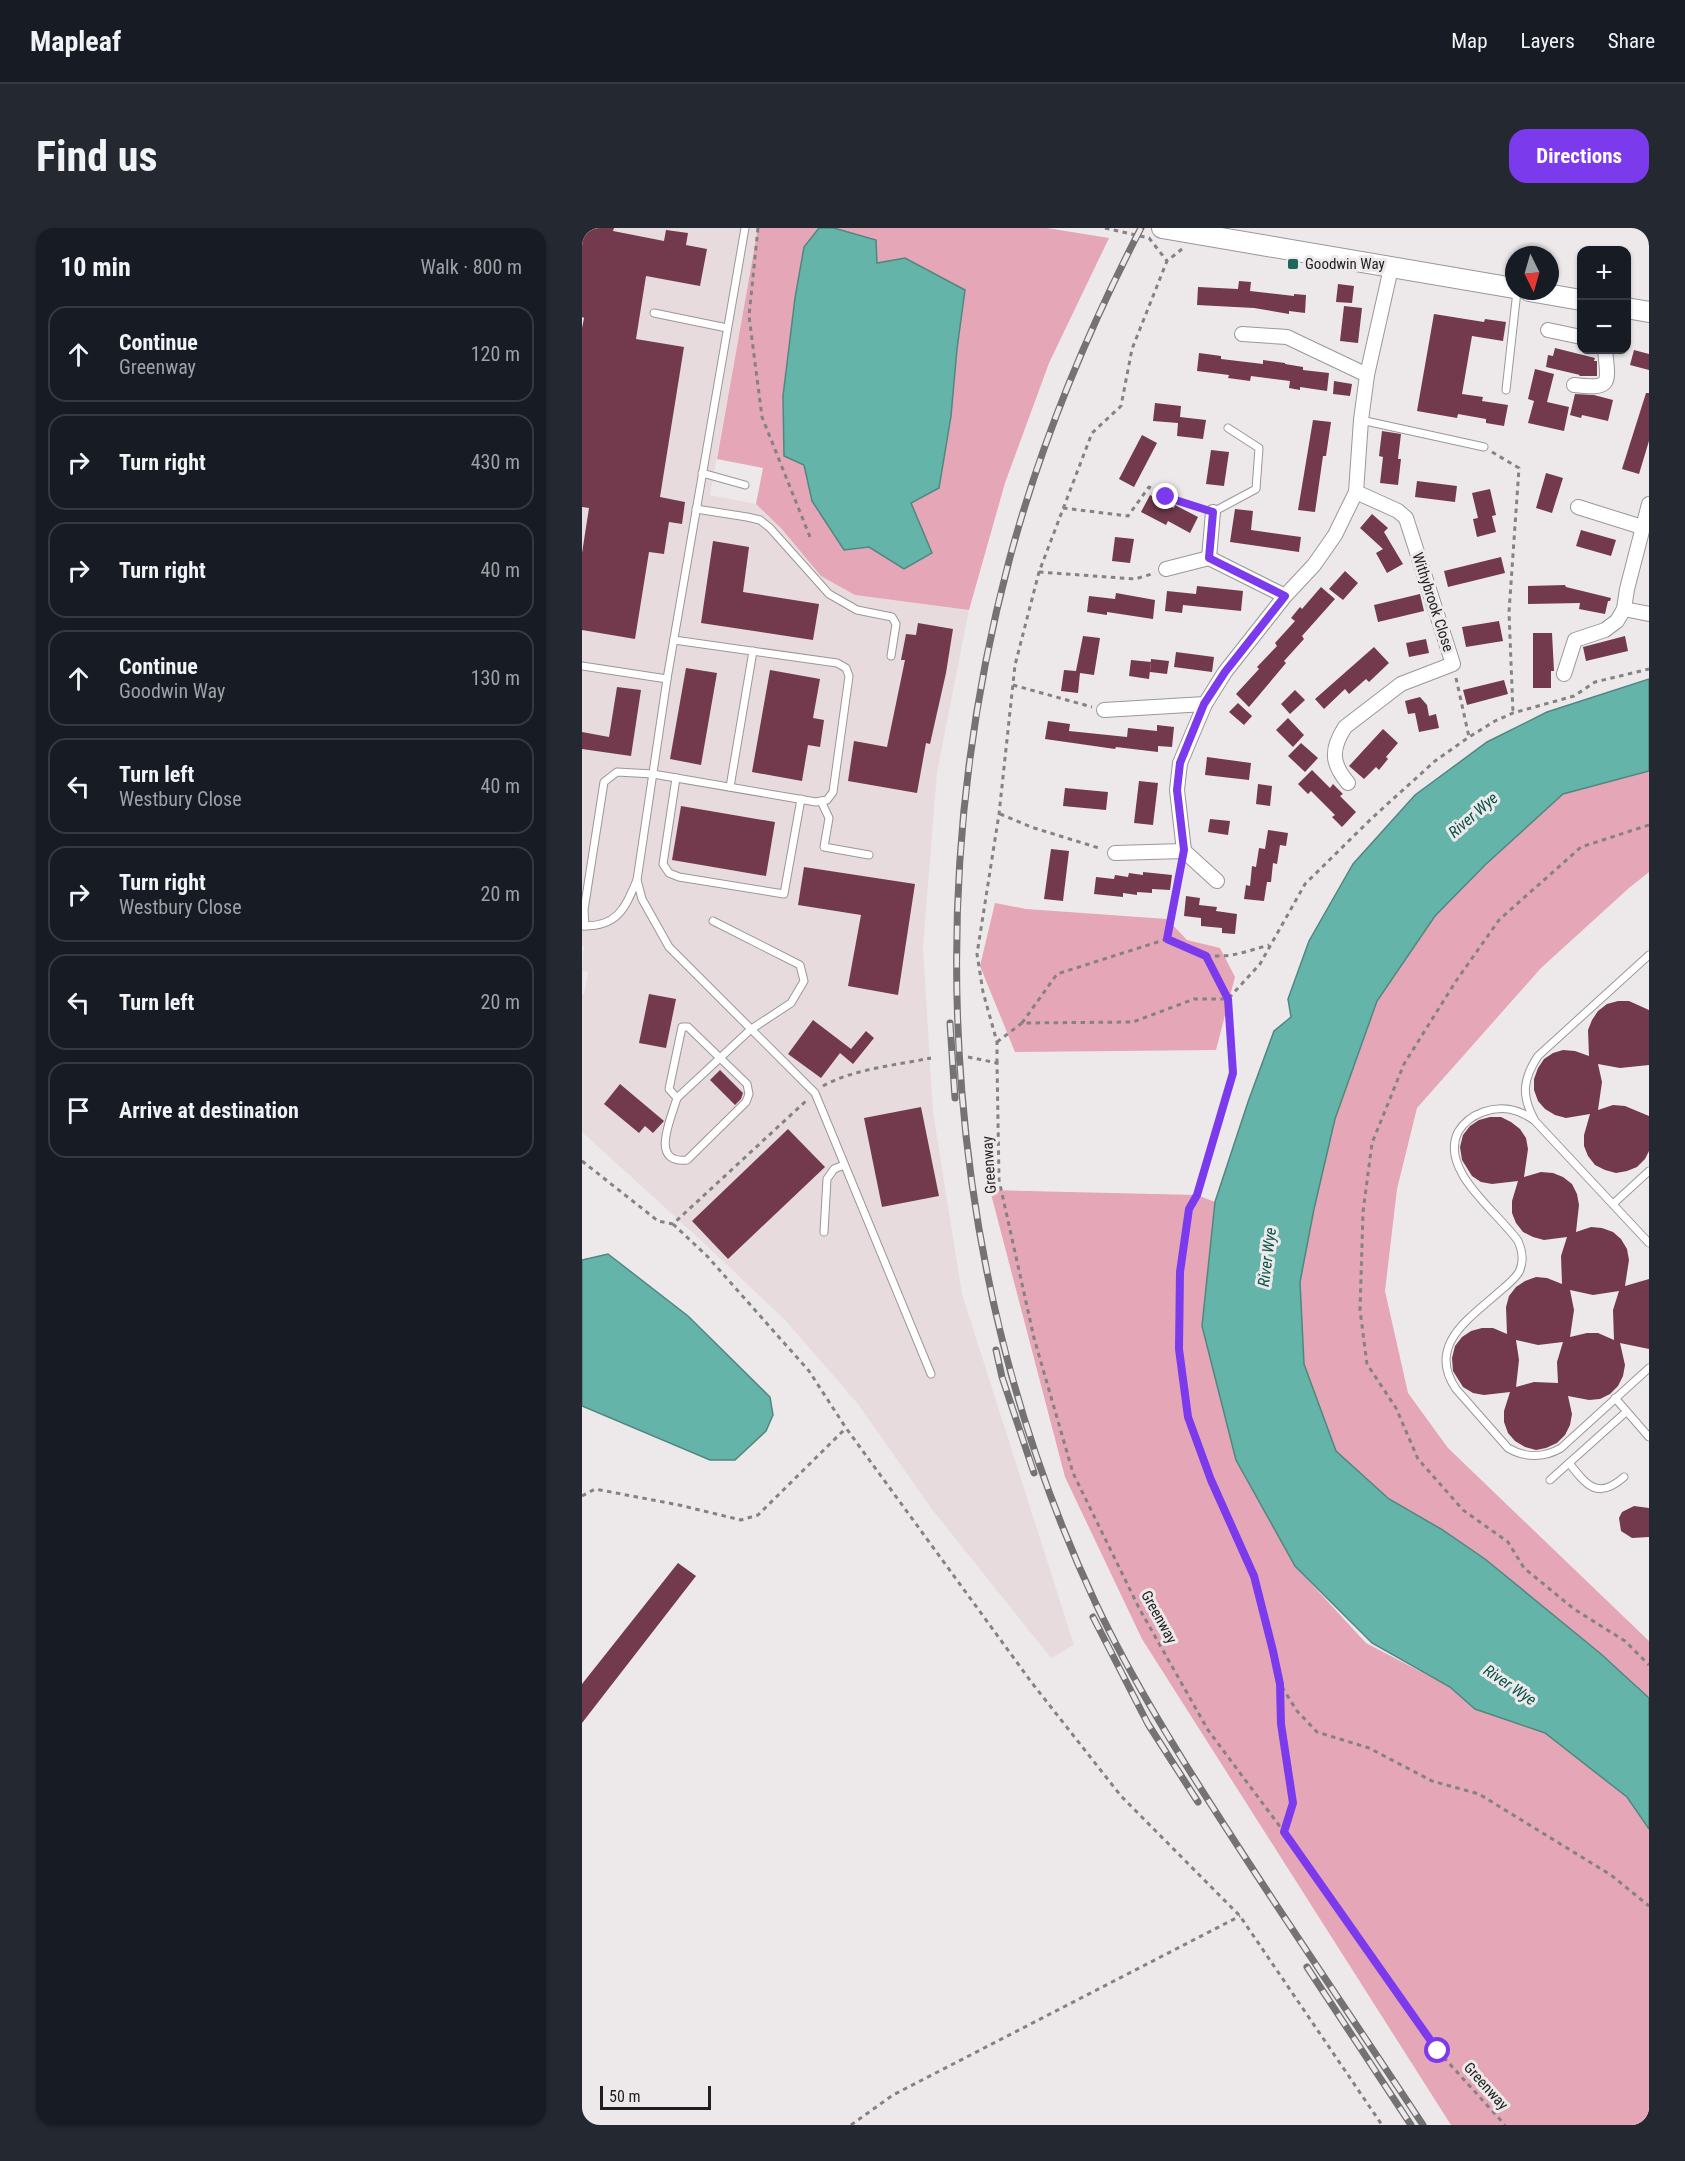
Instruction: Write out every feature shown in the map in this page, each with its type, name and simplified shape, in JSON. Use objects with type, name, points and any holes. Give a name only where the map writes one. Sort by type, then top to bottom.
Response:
[{"type":"street","points":[[1162,228],[1505,288]]},
{"type":"street","points":[[1217,881],[1184,850],[1177,790],[1180,763],[1204,704],[1225,672],[1325,550],[1356,492],[1367,375],[1391,268]]},
{"type":"street","points":[[1559,296],[1577,299]]},
{"type":"street","points":[[1631,309],[1649,312]]},
{"type":"street","points":[[1548,330],[1577,336]]},
{"type":"street","points":[[1242,334],[1287,337],[1367,375]]},
{"type":"street","points":[[1574,385],[1602,387],[1607,374],[1605,354]]},
{"type":"street","name":"Withybrook Close","points":[[1348,783],[1335,764],[1336,748],[1346,727],[1401,684],[1453,664],[1406,518],[1398,511],[1356,492]]},
{"type":"street","points":[[1564,674],[1575,640],[1605,630],[1617,621],[1624,609],[1649,504]]},
{"type":"street","points":[[1578,507],[1642,527]]},
{"type":"street","points":[[1209,558],[1213,512]]},
{"type":"street","points":[[1166,569],[1209,558],[1285,596]]},
{"type":"street","points":[[1624,609],[1649,614]]},
{"type":"street","points":[[1104,710],[1204,704]]},
{"type":"street","points":[[1115,853],[1184,850]]},
{"type":"lane","points":[[674,640],[837,663],[846,668],[849,676],[833,792],[827,800],[820,801],[653,774],[617,772],[604,782],[584,910],[584,926],[606,923],[624,910],[637,880],[653,774],[667,679],[745,228]]},
{"type":"lane","points":[[1506,390],[1515,300]]},
{"type":"lane","points":[[654,313],[727,328]]},
{"type":"lane","points":[[1361,420],[1484,447]]},
{"type":"lane","points":[[1213,512],[1256,489],[1258,448],[1228,428]]},
{"type":"lane","points":[[702,474],[745,485]]},
{"type":"lane","points":[[696,509],[760,520],[770,528],[829,594],[856,610],[892,617],[896,624],[891,656]]},
{"type":"lane","points":[[730,787],[753,651]]},
{"type":"lane","points":[[582,666],[667,679]]},
{"type":"lane","points":[[676,778],[663,864],[669,873],[679,877],[784,894],[801,799]]},
{"type":"lane","points":[[820,801],[829,818],[824,847],[869,855]]},
{"type":"lane","points":[[637,880],[642,899],[669,947],[815,1093],[931,1374]]},
{"type":"lane","points":[[677,1098],[669,1089],[682,1027],[688,1027],[720,1058],[747,1084],[749,1094],[746,1102],[687,1160],[676,1161],[668,1157],[664,1147],[677,1098],[720,1058],[750,1030],[790,1003],[804,981],[800,965],[713,921]]},
{"type":"lane","points":[[1649,955],[1538,1056],[1528,1073],[1525,1092],[1528,1107],[1535,1121],[1649,1243]]},
{"type":"lane","points":[[1535,1121],[1515,1110],[1491,1109],[1468,1119],[1456,1136],[1455,1148],[1459,1170],[1513,1233],[1521,1249],[1522,1261],[1519,1271],[1511,1281],[1454,1334],[1445,1355],[1450,1379],[1508,1448],[1526,1454],[1544,1455],[1561,1448],[1649,1368]]},
{"type":"lane","points":[[824,1232],[826,1179],[834,1169],[844,1165]]},
{"type":"lane","points":[[1613,1204],[1649,1171]]},
{"type":"lane","points":[[1615,1398],[1649,1437]]},
{"type":"lane","points":[[1550,1480],[1626,1412]]},
{"type":"lane","points":[[1569,1463],[1590,1487],[1601,1490],[1614,1486],[1624,1477]]},
{"type":"path","points":[[758,228],[749,316],[762,417],[810,537]]},
{"type":"path","points":[[1105,228],[1149,238],[1167,261],[1189,243]]},
{"type":"path","name":"Greenway","points":[[1167,261],[1132,349],[1121,406],[1092,433],[1063,508],[1039,572],[1015,665],[999,814],[977,954],[983,992],[997,1042],[999,1180],[1034,1338],[1073,1473],[1139,1608],[1208,1730],[1284,1832],[1438,2051],[1505,2125]]},
{"type":"path","points":[[1484,447],[1519,468],[1509,612],[1513,713]]},
{"type":"path","points":[[1063,508],[1128,516],[1149,488],[1166,497],[1213,512]]},
{"type":"path","points":[[1039,572],[1135,579],[1166,569]]},
{"type":"path","points":[[1453,664],[1469,737]]},
{"type":"path","points":[[1022,1023],[1133,1022],[1194,999],[1228,999],[1260,964],[1305,884],[1372,818],[1436,761],[1469,737],[1513,713],[1574,696],[1595,682],[1649,669]]},
{"type":"path","points":[[1013,685],[1104,710]]},
{"type":"path","points":[[999,814],[1031,827],[1115,853]]},
{"type":"path","points":[[1649,825],[1581,847],[1499,920],[1456,981],[1404,1064],[1372,1143],[1363,1212],[1360,1310],[1367,1364],[1396,1408],[1418,1459],[1463,1510],[1508,1542],[1524,1568],[1574,1609],[1625,1641],[1649,1665]]},
{"type":"path","points":[[1167,939],[1184,850]]},
{"type":"path","points":[[997,1042],[1022,1023],[1057,974],[1167,939],[1206,956],[1217,957],[1235,955],[1270,945]]},
{"type":"path","points":[[1206,956],[1228,999],[1233,1073],[1197,1195],[1189,1209],[1180,1272],[1179,1349],[1188,1417],[1211,1480],[1254,1576],[1280,1684],[1281,1724],[1293,1803],[1284,1832]]},
{"type":"path","points":[[968,1057],[998,1063]]},
{"type":"path","points":[[673,1224],[832,1080],[931,1058]]},
{"type":"path","points":[[583,1164],[658,1221],[673,1224],[707,1256],[809,1371],[846,1428],[1032,1683],[1121,1796],[1240,1916],[1382,2125]]},
{"type":"path","points":[[582,1496],[595,1489],[741,1520],[758,1515],[846,1428]]},
{"type":"path","points":[[1280,1684],[1297,1711],[1317,1732],[1369,1748],[1432,1781],[1479,1794],[1611,1875],[1649,1906]]},
{"type":"path","points":[[851,2125],[893,2095],[1240,1916]]},
{"type":"shaded area","points":[[582,228],[758,228],[710,495],[756,504],[855,595],[969,610],[937,772],[923,947],[933,1112],[962,1294],[1074,1645],[1051,1658],[931,1508],[858,1404],[785,1320],[582,1132],[582,994],[584,994],[588,972],[582,971],[584,946],[582,945],[582,630],[635,639],[649,552],[664,554],[669,522],[682,524],[685,502],[660,497],[684,347],[636,339]],"holes":[[[681,806],[775,822],[766,876],[672,860]],[[804,867],[914,884],[908,923],[798,905]],[[921,1107],[939,1196],[882,1207],[864,1118]],[[788,1129],[824,1167],[728,1259],[692,1221]]]},
{"type":"shaded area","points":[[758,228],[819,228],[804,247],[783,396],[784,456],[804,465],[812,501],[911,503],[939,488],[951,416],[965,290],[877,263],[875,240],[834,228],[1047,228],[1109,238],[1049,363],[1005,483],[969,610],[855,595],[821,576],[781,528],[756,504],[763,468],[717,459]]},
{"type":"shaded area","points":[[582,507],[589,508],[582,553]]},
{"type":"shaded area","points":[[1649,771],[1649,872],[1541,968],[1417,1108],[1397,1189],[1385,1291],[1408,1393],[1448,1448],[1649,1641],[1649,1698],[1601,1654],[1485,1559],[1441,1529],[1389,1499],[1336,1451],[1304,1364],[1300,1282],[1335,1119],[1377,1001],[1435,916],[1485,865],[1563,794]]},
{"type":"shaded area","points":[[995,903],[1026,909],[1167,919],[1187,940],[1220,948],[1235,977],[1216,1050],[1015,1052],[980,966]]},
{"type":"shaded area","points":[[990,1190],[1197,1195],[1215,1202],[1202,1326],[1236,1460],[1295,1566],[1366,1643],[1450,1687],[1475,1709],[1545,1733],[1627,1797],[1649,1829],[1649,2125],[1451,2125],[1142,1639],[1065,1477]]},
{"type":"water","points":[[819,228],[834,228],[876,240],[877,263],[905,258],[965,290],[951,416],[939,488],[911,503],[932,553],[904,569],[869,547],[844,550],[812,501],[804,465],[784,456],[783,396],[795,298],[804,247]]},
{"type":"water","name":"River Wye","points":[[1649,679],[1649,771],[1563,794],[1485,865],[1435,916],[1377,1001],[1335,1119],[1300,1282],[1304,1364],[1336,1451],[1389,1499],[1441,1529],[1485,1559],[1601,1654],[1649,1698],[1649,1829],[1627,1797],[1545,1733],[1475,1709],[1450,1687],[1372,1643],[1295,1566],[1236,1460],[1202,1326],[1215,1202],[1274,1031],[1291,1017],[1288,999],[1309,941],[1353,864],[1415,795],[1487,742],[1547,712]]},
{"type":"water","points":[[608,1254],[688,1316],[770,1397],[773,1415],[766,1431],[735,1460],[710,1460],[582,1406],[582,1260]]},
{"type":"building","points":[[582,228],[614,228],[613,231],[664,241],[666,230],[688,233],[686,245],[707,249],[700,286],[646,276],[636,339],[684,347],[660,497],[685,502],[682,524],[669,522],[664,554],[649,552],[635,639],[582,630],[582,553],[589,508],[582,507],[582,328],[584,318],[582,317]]},
{"type":"building","points":[[1239,281],[1251,282],[1250,291],[1294,296],[1294,294],[1306,295],[1305,313],[1289,311],[1289,314],[1254,308],[1197,305],[1198,287],[1238,289]]},
{"type":"building","points":[[1338,284],[1354,286],[1352,303],[1336,302]]},
{"type":"building","points":[[1344,306],[1362,308],[1358,343],[1340,341]]},
{"type":"building","points":[[1434,314],[1484,322],[1485,319],[1506,322],[1503,341],[1472,336],[1462,394],[1483,397],[1482,401],[1508,405],[1504,426],[1486,423],[1486,419],[1458,414],[1457,418],[1417,411]]},
{"type":"building","points":[[1555,348],[1595,358],[1597,376],[1579,376],[1546,367],[1548,355],[1553,356]]},
{"type":"building","points":[[1634,350],[1649,354],[1649,370],[1630,365]]},
{"type":"building","points":[[1199,353],[1221,356],[1221,359],[1263,364],[1263,360],[1285,363],[1303,367],[1303,370],[1329,373],[1327,391],[1300,387],[1300,390],[1289,388],[1290,381],[1251,376],[1250,381],[1228,378],[1229,375],[1197,371]]},
{"type":"building","points":[[1535,369],[1554,374],[1547,402],[1569,407],[1564,431],[1528,423],[1534,401],[1528,399]]},
{"type":"building","points":[[1334,381],[1352,384],[1350,396],[1333,394]]},
{"type":"building","points":[[1646,393],[1649,393],[1649,441],[1639,474],[1622,469]]},
{"type":"building","points":[[1575,394],[1594,395],[1613,400],[1608,421],[1582,415],[1581,418],[1570,415]]},
{"type":"building","points":[[1155,403],[1181,406],[1180,417],[1206,420],[1203,439],[1177,436],[1178,423],[1153,421]]},
{"type":"building","points":[[1313,420],[1331,422],[1326,456],[1323,456],[1315,512],[1298,510]]},
{"type":"building","points":[[1382,431],[1401,434],[1398,485],[1380,483],[1383,457],[1379,456]]},
{"type":"building","points":[[1142,435],[1157,443],[1134,487],[1119,479]]},
{"type":"building","points":[[1211,450],[1229,452],[1224,486],[1206,484]]},
{"type":"building","points":[[1546,473],[1563,478],[1552,513],[1536,508]]},
{"type":"building","points":[[1417,481],[1457,486],[1455,502],[1415,497]]},
{"type":"building","points":[[1490,489],[1496,515],[1492,516],[1496,532],[1477,537],[1473,519],[1478,518],[1472,493]]},
{"type":"building","points":[[1150,495],[1174,508],[1175,505],[1198,517],[1190,533],[1168,521],[1166,525],[1141,512]]},
{"type":"building","points":[[1235,509],[1253,511],[1251,530],[1301,537],[1299,552],[1230,542]]},
{"type":"building","points":[[1372,514],[1388,528],[1384,532],[1403,564],[1387,573],[1376,553],[1383,549],[1360,528]]},
{"type":"building","points":[[1581,530],[1616,540],[1611,556],[1576,546]]},
{"type":"building","points":[[1115,537],[1134,539],[1130,563],[1112,561]]},
{"type":"building","points":[[713,541],[749,547],[743,592],[819,604],[813,640],[701,623]]},
{"type":"building","points":[[1501,557],[1505,573],[1448,587],[1444,571]]},
{"type":"building","points":[[1345,571],[1358,583],[1343,600],[1329,589]]},
{"type":"building","points":[[1565,585],[1611,598],[1605,614],[1579,609],[1580,603],[1528,604],[1528,586]]},
{"type":"building","points":[[1197,586],[1243,591],[1241,611],[1183,605],[1182,613],[1165,611],[1167,591],[1196,594]]},
{"type":"building","points":[[1321,587],[1335,599],[1302,636],[1304,639],[1249,707],[1236,694],[1277,646],[1275,643],[1295,621],[1291,618]]},
{"type":"building","points":[[1116,593],[1155,600],[1153,619],[1107,612],[1107,615],[1087,612],[1089,596],[1115,599]]},
{"type":"building","points":[[1420,594],[1424,611],[1378,622],[1374,605]]},
{"type":"building","points":[[1499,621],[1503,641],[1466,647],[1462,627]]},
{"type":"building","points":[[918,623],[953,629],[946,673],[930,744],[926,743],[917,793],[848,781],[854,741],[887,747],[905,660],[901,660],[906,634],[916,635]]},
{"type":"building","points":[[1533,633],[1552,633],[1554,671],[1551,671],[1551,688],[1533,688]]},
{"type":"building","points":[[1083,636],[1100,638],[1094,675],[1080,673],[1078,693],[1061,691],[1064,670],[1076,671]]},
{"type":"building","points":[[1625,636],[1628,651],[1586,661],[1583,647]]},
{"type":"building","points":[[1426,639],[1429,653],[1409,657],[1406,643]]},
{"type":"building","points":[[1374,647],[1389,663],[1369,682],[1366,679],[1349,694],[1345,689],[1324,709],[1315,699]]},
{"type":"building","points":[[1176,652],[1214,657],[1212,672],[1174,667]]},
{"type":"building","points":[[1151,659],[1169,661],[1167,674],[1150,672]]},
{"type":"building","points":[[1131,660],[1151,662],[1149,679],[1129,676]]},
{"type":"building","points":[[686,668],[717,673],[701,765],[670,759]]},
{"type":"building","points":[[770,670],[820,679],[813,718],[824,720],[820,747],[808,745],[802,781],[752,772]]},
{"type":"building","points":[[1504,680],[1508,694],[1467,705],[1463,690]]},
{"type":"building","points":[[617,687],[641,690],[631,756],[582,749],[582,732],[609,737]]},
{"type":"building","points":[[1295,690],[1305,700],[1290,714],[1281,704]]},
{"type":"building","points":[[1420,697],[1427,705],[1429,716],[1436,714],[1439,728],[1419,732],[1415,713],[1408,714],[1405,701]]},
{"type":"building","points":[[1238,703],[1252,716],[1244,725],[1229,712]]},
{"type":"building","points":[[1288,718],[1304,735],[1293,747],[1276,730]]},
{"type":"building","points":[[1048,721],[1070,724],[1069,731],[1127,737],[1128,728],[1157,731],[1157,725],[1174,727],[1172,747],[1158,746],[1158,752],[1116,747],[1115,749],[1045,739]]},
{"type":"building","points":[[1383,729],[1398,743],[1379,770],[1376,767],[1364,779],[1349,766]]},
{"type":"building","points":[[1301,743],[1318,758],[1305,772],[1288,756]]},
{"type":"building","points":[[1207,757],[1251,763],[1249,780],[1205,775]]},
{"type":"building","points":[[1312,770],[1330,788],[1333,784],[1343,794],[1340,796],[1356,812],[1342,827],[1332,817],[1335,815],[1311,791],[1308,794],[1298,784]]},
{"type":"building","points":[[1139,781],[1158,783],[1153,825],[1134,823]]},
{"type":"building","points":[[1258,784],[1272,786],[1270,806],[1256,804]]},
{"type":"building","points":[[1065,788],[1108,792],[1106,810],[1063,806]]},
{"type":"building","points":[[681,806],[775,822],[766,876],[672,860]]},
{"type":"building","points":[[1210,819],[1230,821],[1228,835],[1208,832]]},
{"type":"building","points":[[1268,830],[1288,833],[1286,846],[1280,845],[1277,864],[1273,863],[1271,882],[1267,882],[1264,901],[1244,899],[1246,885],[1250,886],[1252,866],[1256,867],[1259,848],[1265,849]]},
{"type":"building","points":[[1051,849],[1069,851],[1063,901],[1044,899]]},
{"type":"building","points":[[804,867],[915,884],[898,995],[848,986],[861,915],[798,905]]},
{"type":"building","points":[[1143,872],[1172,875],[1170,890],[1152,889],[1152,893],[1137,892],[1137,895],[1123,893],[1123,897],[1094,894],[1096,877],[1114,879],[1115,875],[1128,877],[1129,873],[1143,875]]},
{"type":"building","points":[[1186,896],[1200,898],[1199,905],[1217,907],[1216,911],[1237,914],[1235,934],[1222,933],[1222,928],[1201,926],[1201,918],[1184,916]]},
{"type":"building","points":[[649,994],[676,999],[666,1048],[639,1043]]},
{"type":"building","points":[[1629,1001],[1649,1010],[1649,1065],[1620,1068],[1598,1064],[1602,1082],[1598,1110],[1613,1105],[1625,1106],[1649,1116],[1649,1151],[1637,1167],[1616,1173],[1595,1165],[1588,1156],[1584,1146],[1584,1135],[1590,1114],[1566,1118],[1545,1109],[1538,1101],[1534,1090],[1534,1079],[1544,1059],[1553,1053],[1563,1050],[1575,1051],[1589,1056],[1588,1030],[1592,1020],[1607,1004]]},
{"type":"building","points":[[813,1020],[851,1049],[866,1031],[874,1038],[853,1064],[840,1053],[821,1078],[788,1054]]},
{"type":"building","points":[[720,1070],[743,1093],[735,1105],[710,1080]]},
{"type":"building","points":[[620,1084],[664,1121],[653,1133],[645,1126],[639,1133],[604,1104]]},
{"type":"building","points":[[921,1107],[939,1196],[882,1207],[864,1118]]},
{"type":"building","points":[[1501,1117],[1520,1129],[1526,1138],[1528,1149],[1524,1177],[1541,1172],[1553,1173],[1572,1184],[1579,1205],[1576,1232],[1591,1227],[1602,1228],[1613,1232],[1621,1239],[1627,1249],[1629,1260],[1625,1286],[1649,1279],[1649,1349],[1620,1343],[1625,1365],[1618,1386],[1610,1394],[1600,1399],[1589,1400],[1568,1396],[1572,1414],[1565,1435],[1557,1443],[1536,1450],[1515,1441],[1508,1433],[1504,1422],[1504,1411],[1510,1392],[1484,1395],[1473,1393],[1463,1387],[1453,1371],[1452,1358],[1455,1346],[1462,1337],[1482,1328],[1493,1328],[1507,1334],[1506,1307],[1509,1296],[1516,1287],[1536,1277],[1547,1278],[1562,1284],[1561,1256],[1567,1237],[1544,1240],[1523,1232],[1512,1213],[1512,1201],[1518,1181],[1492,1184],[1481,1182],[1472,1176],[1462,1160],[1460,1147],[1463,1135],[1479,1120]],"holes":[[[1570,1290],[1593,1295],[1619,1291],[1613,1310],[1614,1340],[1598,1333],[1570,1337],[1574,1310]],[[1516,1340],[1538,1345],[1563,1342],[1557,1362],[1558,1383],[1534,1382],[1516,1387],[1519,1360]]]},
{"type":"building","points":[[788,1129],[825,1167],[728,1259],[692,1221]]},
{"type":"building","points":[[1634,1506],[1649,1508],[1649,1537],[1632,1538],[1621,1531],[1619,1518],[1622,1512]]},
{"type":"building","points":[[678,1563],[696,1576],[582,1723],[582,1684]]},
{"type":"railway","points":[[1141,228],[1083,349],[1035,475],[1009,561],[980,691],[963,823],[957,957],[962,1090],[978,1223],[1006,1353],[1045,1481],[1096,1604],[1142,1692],[1194,1778],[1423,2125]]},
{"type":"railway","points":[[950,1023],[955,1098]]},
{"type":"railway","points":[[996,1350],[1002,1377],[1034,1473]]},
{"type":"railway","points":[[1093,1617],[1148,1724],[1198,1802]]},
{"type":"railway","points":[[1307,1967],[1411,2125]]},
{"type":"place","name":"Goodwin Way","points":[[1293,264]]},
{"type":"route","points":[[1166,497],[1213,512],[1209,558],[1285,596],[1225,672],[1204,704],[1180,763],[1177,790],[1184,850],[1167,939],[1206,956],[1228,999],[1233,1073],[1197,1195],[1189,1209],[1180,1272],[1179,1349],[1188,1417],[1211,1480],[1254,1576],[1273,1651],[1280,1684],[1281,1724],[1293,1803],[1284,1832],[1438,2051]]}]
